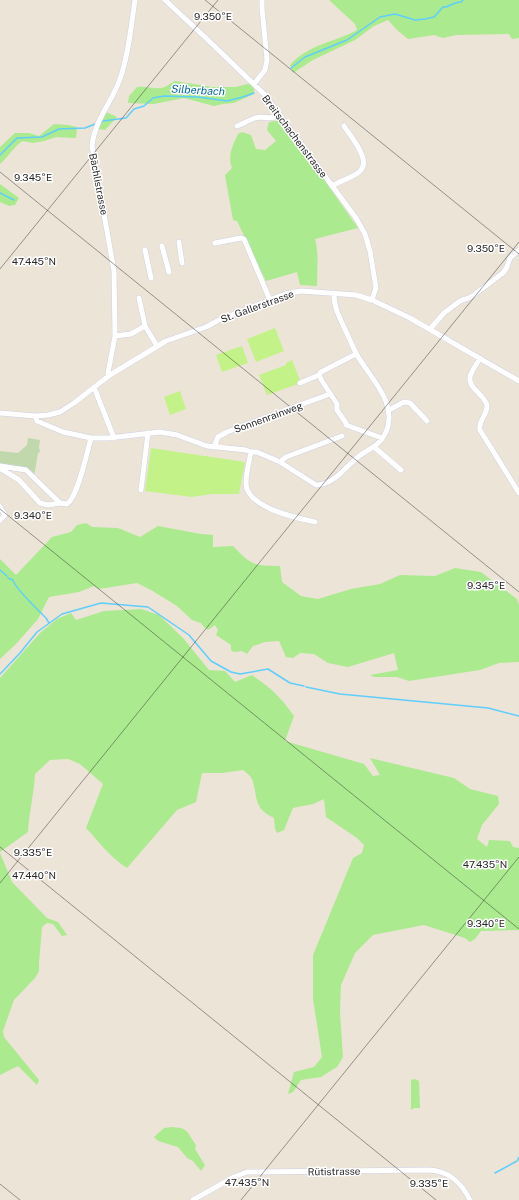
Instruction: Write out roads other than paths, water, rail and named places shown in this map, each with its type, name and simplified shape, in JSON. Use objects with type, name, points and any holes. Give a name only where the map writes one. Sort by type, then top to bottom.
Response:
[{"type":"street","name":"Bächlistrasse","points":[[110,375],[108,373],[115,336],[114,271],[92,146],[96,127],[120,79],[126,56],[135,0]]},
{"type":"street","name":"Breitschachenstrasse","points":[[165,0],[254,84],[280,115],[356,218],[370,251],[376,288],[372,300]]},
{"type":"street","points":[[254,84],[265,70],[267,60],[262,0]]},
{"type":"street","points":[[237,126],[256,117],[267,119],[278,117],[280,115]]},
{"type":"street","points":[[332,186],[356,174],[364,165],[362,152],[344,126]]},
{"type":"street","points":[[215,243],[243,238],[270,300]]},
{"type":"street","points":[[179,242],[182,263]]},
{"type":"street","points":[[162,246],[169,272]]},
{"type":"street","points":[[145,250],[151,278]]},
{"type":"street","points":[[430,329],[444,313],[503,273],[510,258],[519,250]]},
{"type":"street","name":"St. Gallerstrasse","points":[[0,413],[48,416],[60,412],[110,375],[157,346],[176,337],[206,327],[219,320],[295,291],[356,295],[372,300],[430,329],[519,381]]},
{"type":"street","points":[[35,416],[37,421],[63,432],[90,438],[114,438],[160,432],[171,433],[198,444],[214,448],[257,452],[280,462],[310,482],[320,485],[332,479],[374,447],[382,438],[388,426],[389,410],[383,396],[356,354],[334,303],[334,293]]},
{"type":"street","points":[[139,298],[145,326],[157,346]]},
{"type":"street","points":[[115,336],[131,334],[145,326]]},
{"type":"street","points":[[300,383],[356,354]]},
{"type":"street","points":[[480,358],[470,378],[472,385],[487,405],[486,413],[480,422],[480,430],[519,492]]},
{"type":"street","points":[[318,375],[337,404],[337,410],[346,425],[382,438]]},
{"type":"street","points":[[94,387],[114,438]]},
{"type":"street","name":"Sonnenrainweg","points":[[214,448],[218,437],[227,432],[330,394]]},
{"type":"street","points":[[389,410],[404,402],[407,402],[410,403],[427,421]]},
{"type":"street","points":[[141,490],[148,433]]},
{"type":"street","points":[[280,462],[286,457],[342,436]]},
{"type":"street","points":[[0,466],[1,469],[19,480],[40,503],[48,505],[60,503],[66,504],[73,498],[84,466],[90,438]]},
{"type":"street","points":[[374,447],[401,470]]},
{"type":"street","points":[[251,452],[246,484],[251,496],[280,514],[315,522]]},
{"type":"street","points":[[0,466],[26,470],[60,503]]},
{"type":"street","points":[[0,507],[5,515],[0,520]]},
{"type":"street","name":"Rütistrasse","points":[[193,1200],[234,1177],[247,1172],[429,1170],[442,1172],[453,1177],[463,1187],[470,1200]]},
{"type":"waterway","name":"Silberbach","points":[[291,68],[305,57],[347,40],[380,17],[395,14],[415,20],[425,19],[434,17],[443,7],[447,7],[463,0]]},
{"type":"waterway","name":"Silberbach","points":[[100,123],[103,121],[126,118],[134,109],[144,106],[153,98],[164,96],[198,97],[227,101],[254,93]]},
{"type":"waterway","name":"Silberbach","points":[[0,155],[17,138],[42,137],[59,129],[85,128],[95,124]]},
{"type":"waterway","name":"Silberbach","points":[[0,193],[14,200]]},
{"type":"waterway","points":[[0,570],[7,576]]},
{"type":"waterway","points":[[8,578],[13,580],[22,593],[45,617]]},
{"type":"waterway","points":[[0,674],[37,632],[62,614],[101,603],[148,607],[189,635],[211,661],[231,672],[240,674],[268,669],[290,683],[304,686]]},
{"type":"waterway","points":[[46,618],[49,623]]},
{"type":"waterway","points":[[306,687],[340,694],[488,708],[519,716]]},
{"type":"waterway","points":[[495,1173],[517,1161],[519,1157]]}]
